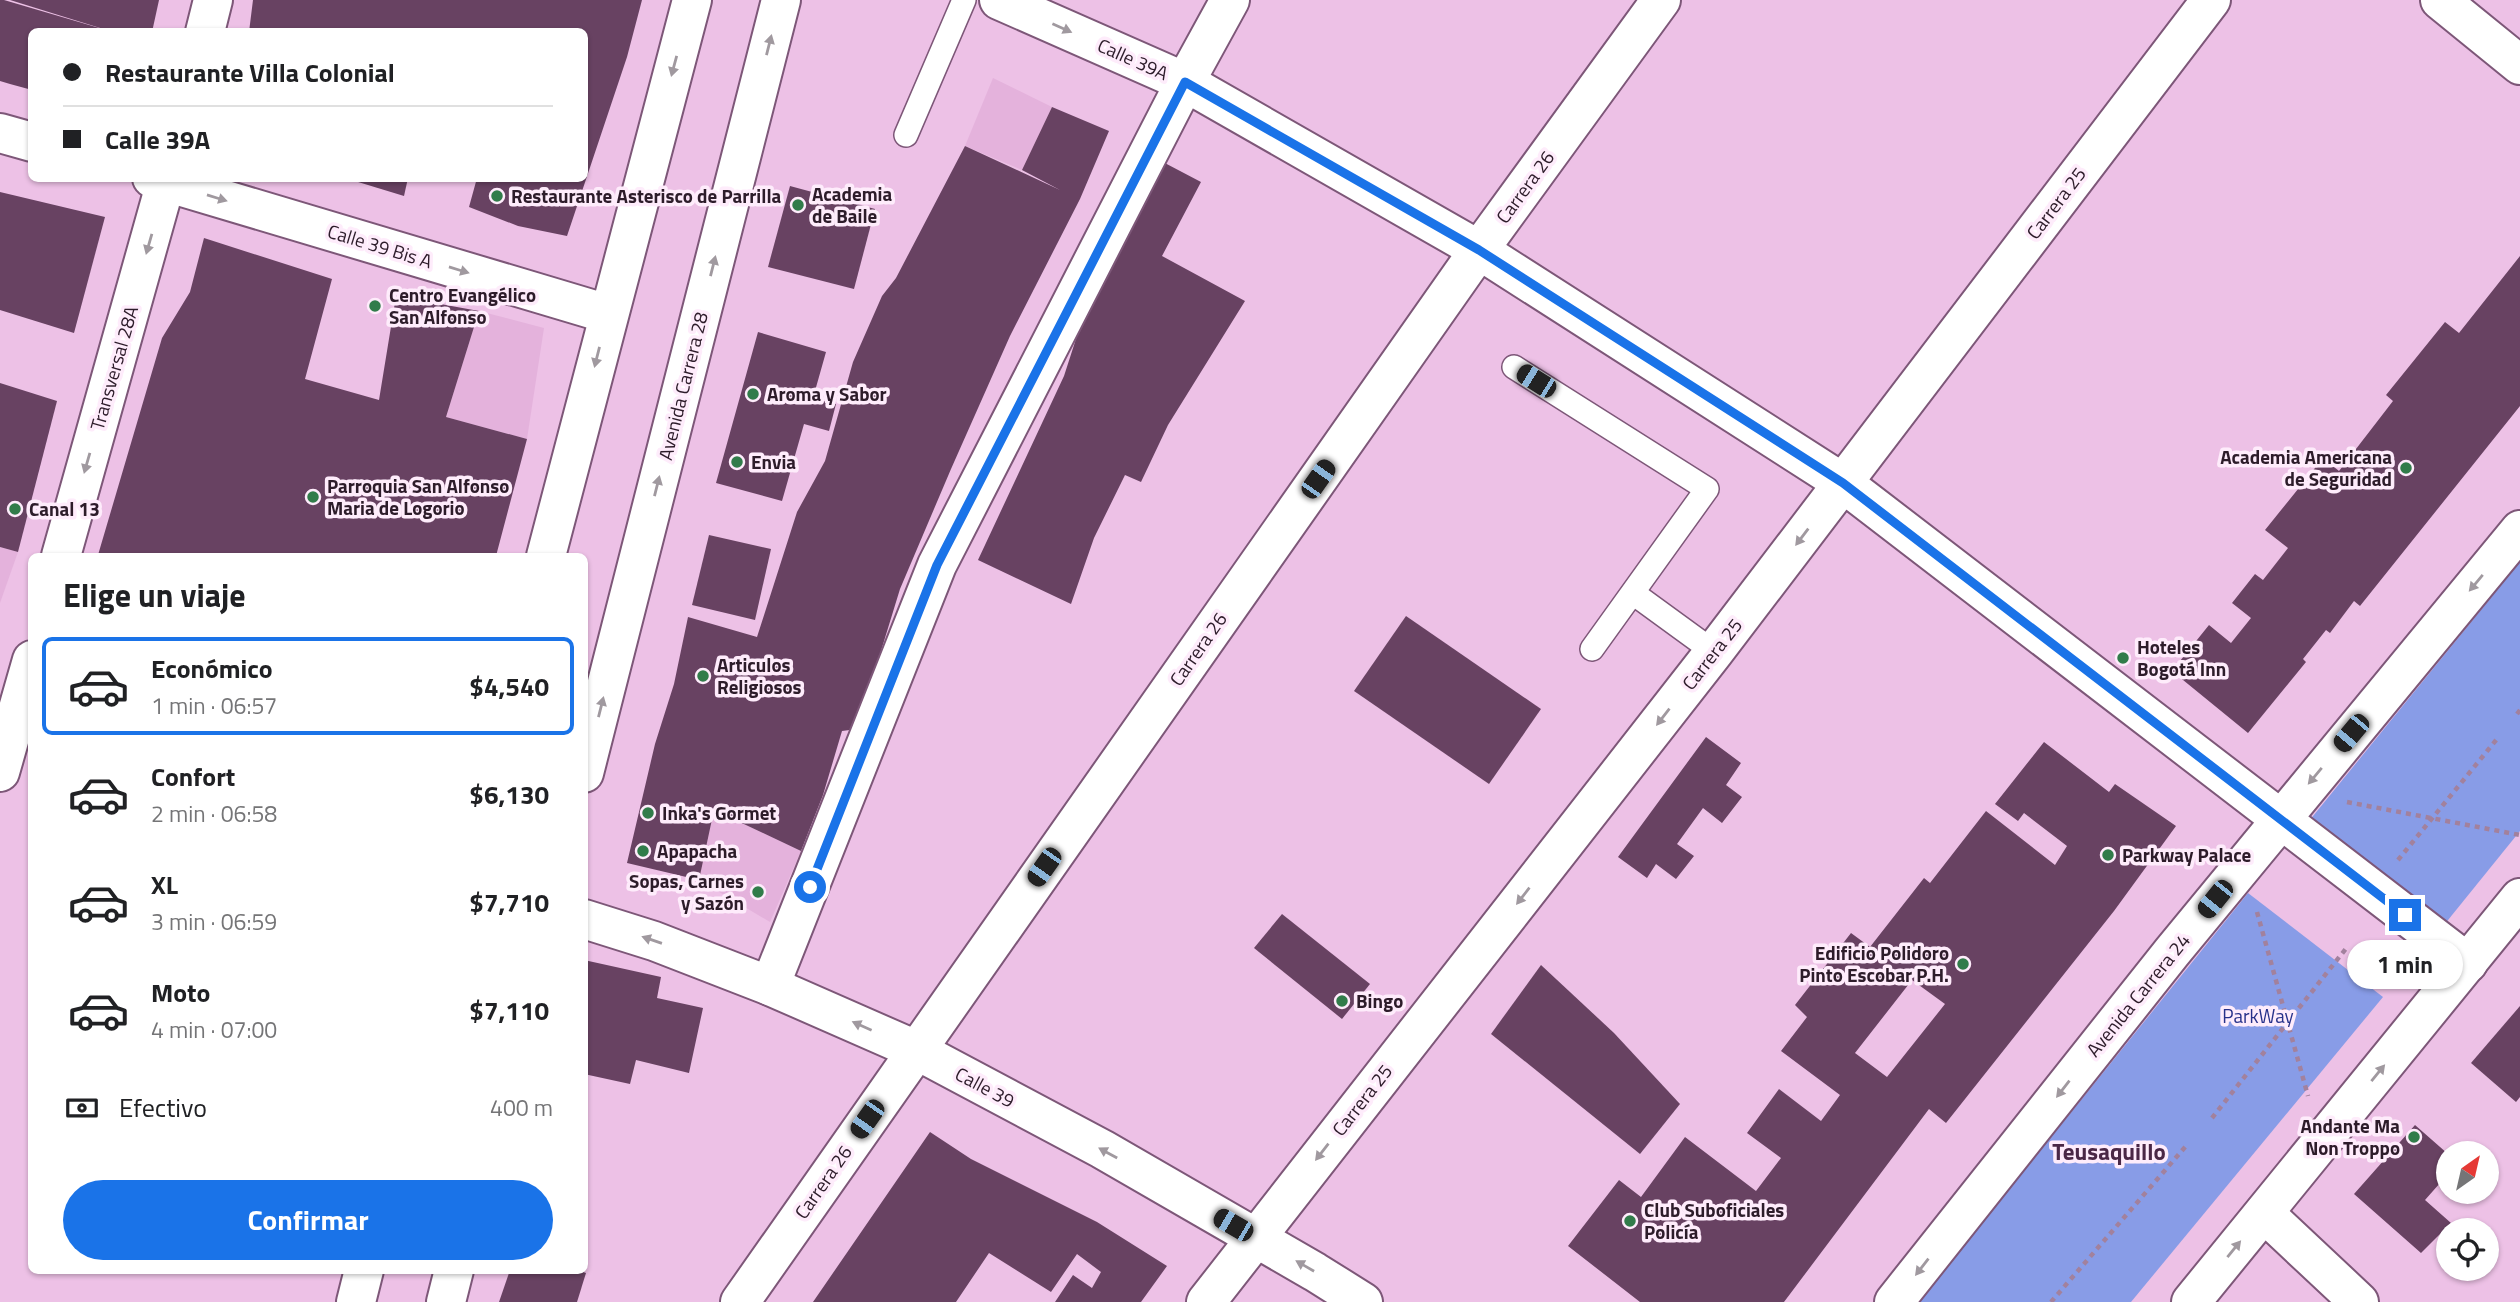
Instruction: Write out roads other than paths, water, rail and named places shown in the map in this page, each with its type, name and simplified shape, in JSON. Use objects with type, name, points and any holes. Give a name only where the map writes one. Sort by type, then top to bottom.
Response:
[{"type":"street","points":[[206,28],[213,0]]},
{"type":"street","points":[[547,553],[692,0]]},
{"type":"street","name":"Avenida Carrera 28","points":[[588,757],[781,0]]},
{"type":"street","name":"Calle 39A","points":[[999,0],[1185,82],[1479,250],[1843,483],[2290,806],[2468,963]]},
{"type":"street","points":[[770,986],[937,565],[1185,82],[1230,0]]},
{"type":"street","name":"Carrera 26","points":[[740,1302],[1479,250],[1661,0]]},
{"type":"street","name":"Carrera 25","points":[[1206,1302],[1714,652],[2211,0]]},
{"type":"street","points":[[2440,0],[2520,65]]},
{"type":"street","points":[[0,133],[28,141]]},
{"type":"street","name":"Transversal 28A","points":[[62,553],[161,182]]},
{"type":"street","name":"Calle 39 Bis A","points":[[169,182],[608,314]]},
{"type":"street","name":"Avenida Carrera 24","points":[[1894,1302],[2290,806],[2520,530]]},
{"type":"street","points":[[9,764],[28,678]]},
{"type":"street","points":[[2191,1302],[2520,898]]},
{"type":"street","name":"Calle 39","points":[[588,920],[654,941],[770,986],[916,1050],[1102,1149],[1363,1302]]},
{"type":"street","points":[[2263,1213],[2359,1302]]},
{"type":"street","points":[[356,1302],[363,1274]]},
{"type":"street","points":[[446,1302],[453,1274]]},
{"type":"lane","points":[[906,135],[964,0]]},
{"type":"lane","points":[[1514,367],[1707,489],[1592,649]]},
{"type":"lane","points":[[1633,593],[1714,652]]},
{"type":"place","name":"Restaurante Asterisco de Parrilla","points":[[497,196]]},
{"type":"place","name":"Academia de Baile","points":[[798,205]]},
{"type":"place","name":"Centro Evangélico San Alfonso","points":[[375,306]]},
{"type":"place","name":"Aroma y Sabor","points":[[753,394]]},
{"type":"place","name":"Envia","points":[[737,462]]},
{"type":"place","name":"Academia Americana de Seguridad","points":[[2406,468]]},
{"type":"place","name":"Parroquia San Alfonso Maria de Logorio","points":[[313,497]]},
{"type":"place","name":"Canal 13","points":[[15,509]]},
{"type":"place","name":"Hoteles Bogotá Inn","points":[[2123,658]]},
{"type":"place","name":"Articulos Religiosos","points":[[703,676]]},
{"type":"place","name":"Inka's Gormet","points":[[648,813]]},
{"type":"place","name":"Apapacha","points":[[643,851]]},
{"type":"place","name":"Parkway Palace","points":[[2108,855]]},
{"type":"place","name":"Sopas, Carnes y Sazón","points":[[758,892]]},
{"type":"place","name":"Edificio Polidoro Pinto Escobar P.H.","points":[[1963,964]]},
{"type":"place","name":"Bingo","points":[[1342,1001]]},
{"type":"place","name":"Andante Ma Non Troppo","points":[[2414,1137]]},
{"type":"place","name":"Club Suboficiales Policía","points":[[1630,1221]]},
{"type":"district","name":"Teusaquillo","points":[[2109,1152]]},
{"type":"park label","name":"ParkWay","points":[[2258,1016]]}]
